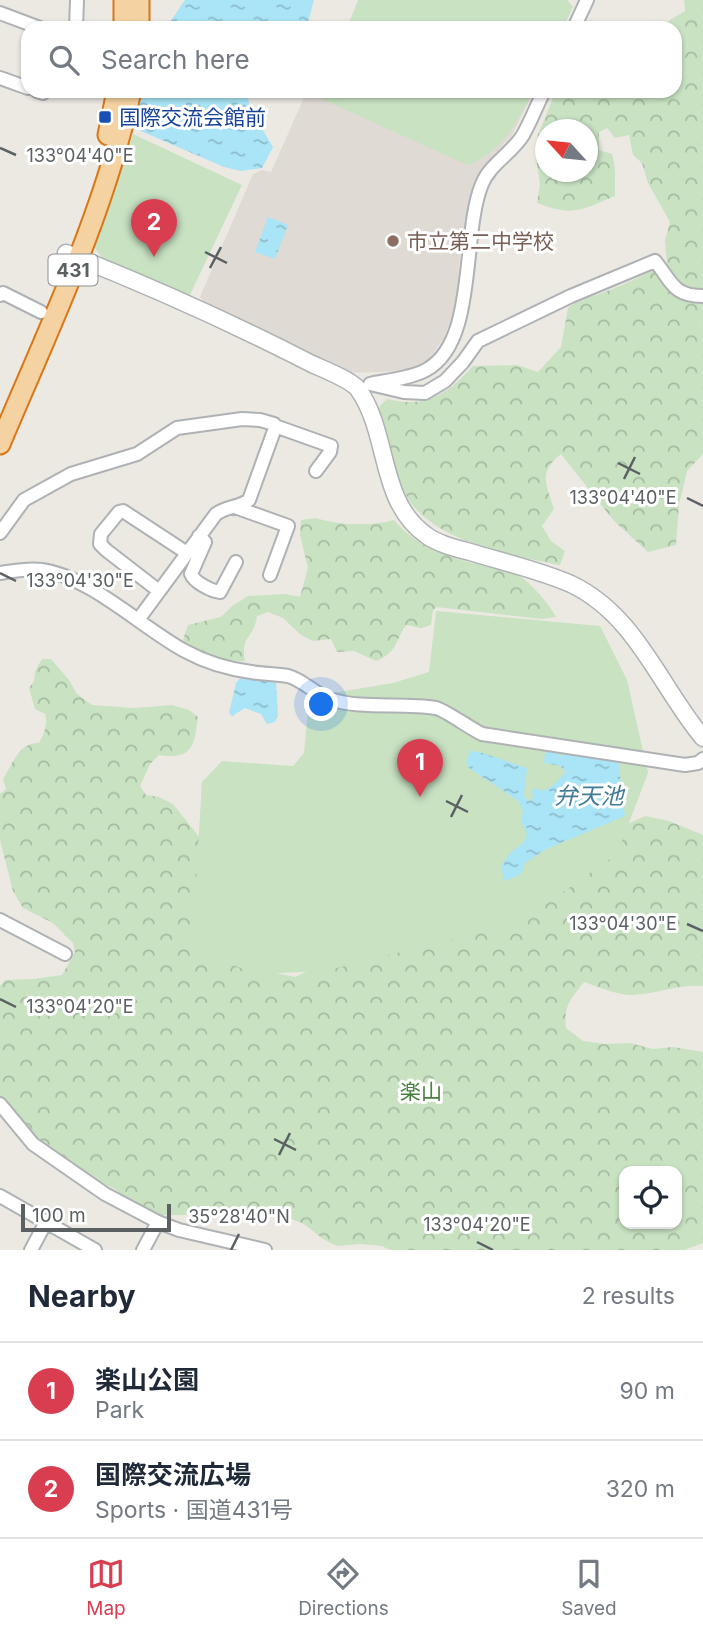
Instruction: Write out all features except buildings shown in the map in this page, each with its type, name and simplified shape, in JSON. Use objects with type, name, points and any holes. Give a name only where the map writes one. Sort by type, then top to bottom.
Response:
[{"type":"highway","points":[[124,0],[124,21]]},
{"type":"highway","points":[[139,0],[139,21]]},
{"type":"highway","name":"431","points":[[0,444],[72,255],[108,135],[116,98]]},
{"type":"highway","name":"431","points":[[0,409],[41,312],[72,255],[110,174],[129,98]]},
{"type":"street","points":[[76,21],[77,0]]},
{"type":"street","points":[[577,21],[587,0]]},
{"type":"street","points":[[0,13],[21,21]]},
{"type":"street","points":[[0,78],[21,86]]},
{"type":"street","points":[[363,386],[428,370],[446,351],[456,332],[464,302],[472,221],[482,183],[522,136],[541,98]]},
{"type":"street","points":[[72,255],[114,271],[363,386],[404,393],[425,393],[444,381],[463,362],[478,341],[571,296],[656,261],[674,289],[681,294],[703,296]]},
{"type":"street","points":[[0,295],[3,293],[41,312]]},
{"type":"street","points":[[363,386],[399,504],[410,523],[428,537],[452,547],[555,578],[600,601],[635,637],[703,738]]},
{"type":"street","points":[[0,533],[24,500],[71,474],[137,454],[177,428],[242,419],[260,420],[331,446],[330,452],[316,471]]},
{"type":"street","points":[[138,620],[216,514],[245,503],[252,495],[275,426]]},
{"type":"street","points":[[235,507],[288,526],[270,575]]},
{"type":"street","points":[[159,591],[106,550],[100,544],[101,534],[119,512],[124,511],[187,552]]},
{"type":"street","points":[[199,536],[205,542],[191,573],[194,579],[220,592],[236,562]]},
{"type":"street","points":[[0,573],[26,569],[61,575],[81,584],[186,652],[223,667],[291,677],[331,699],[351,703],[404,704],[440,709],[482,734],[685,765],[698,763],[703,759]]},
{"type":"street","points":[[0,920],[65,954]]},
{"type":"street","points":[[0,1104],[33,1144],[105,1194],[179,1230],[265,1250]]},
{"type":"street","points":[[0,1196],[95,1250]]},
{"type":"street","points":[[31,1250],[46,1222]]},
{"type":"street","points":[[143,1250],[158,1222]]},
{"type":"shaded area","points":[[304,98],[530,98],[512,135],[485,165],[473,197],[461,244],[456,307],[443,339],[429,359],[409,371],[344,373],[205,303],[200,297],[253,174],[262,170],[271,172]]},
{"type":"green space","points":[[358,0],[567,0],[573,7],[566,21],[350,21]]},
{"type":"green space","points":[[684,0],[703,0],[703,454],[687,471],[679,505],[676,545],[648,552],[614,521],[561,454],[547,473],[547,485],[554,509],[542,526],[551,541],[565,551],[560,565],[499,552],[457,537],[421,514],[409,500],[395,468],[378,408],[387,399],[414,402],[435,397],[473,366],[517,365],[538,372],[561,347],[568,308],[582,298],[620,286],[667,264],[665,241],[670,222],[648,183],[642,163],[633,155],[629,135],[615,138],[607,128],[599,132],[599,150],[612,154],[615,196],[585,208],[569,211],[537,203],[540,182],[598,182],[598,119],[544,119],[553,98],[682,98],[682,21],[669,21],[685,11]]},
{"type":"green space","points":[[320,98],[529,98],[499,145],[479,160],[467,165]]},
{"type":"green space","points":[[133,134],[242,185],[188,299],[104,260],[94,247]]},
{"type":"green space","points":[[315,518],[354,524],[394,520],[414,538],[438,551],[521,577],[539,593],[556,617],[541,619],[437,607],[433,610],[431,625],[421,628],[406,625],[392,650],[376,661],[354,651],[337,652],[331,639],[313,641],[301,635],[283,618],[268,612],[257,616],[244,646],[245,661],[212,656],[183,640],[188,625],[221,617],[248,596],[285,594],[300,597],[308,568],[300,535],[301,520]]},
{"type":"green space","points":[[436,611],[600,626],[627,680],[648,773],[617,854],[521,922],[325,971],[256,974],[192,949],[202,782],[222,761],[293,766],[304,753],[309,697],[393,683],[429,672]]},
{"type":"green space","name":"楽山","points":[[42,659],[51,659],[77,694],[92,705],[134,708],[172,705],[189,710],[198,717],[190,749],[179,755],[159,755],[150,764],[140,786],[146,795],[159,797],[173,804],[204,843],[247,967],[295,977],[645,816],[669,821],[703,835],[703,986],[626,995],[584,982],[569,1003],[565,1020],[566,1028],[583,1041],[630,1043],[653,1049],[673,1047],[703,1052],[703,1243],[684,1250],[390,1250],[382,1246],[361,1244],[337,1246],[304,1224],[279,1214],[221,1210],[193,1215],[160,1215],[136,1207],[115,1189],[78,1172],[39,1146],[0,1098],[0,986],[5,980],[62,975],[75,953],[73,943],[53,923],[23,908],[13,891],[0,840],[0,794],[6,789],[3,779],[21,750],[39,743],[45,729],[45,714],[35,709],[29,688],[34,681],[35,671]]},
{"type":"water","points":[[185,0],[314,0],[308,21],[171,21]]},
{"type":"water","points":[[139,98],[248,98],[250,109],[273,147],[262,168],[241,171],[224,167],[141,131],[134,123]]},
{"type":"water","points":[[268,217],[288,225],[275,259],[255,252]]},
{"type":"water","points":[[241,677],[272,679],[276,682],[278,714],[275,722],[267,724],[261,714],[245,708],[232,716],[229,713],[236,683]]},
{"type":"water","name":"弁天池","points":[[556,750],[560,757],[564,754],[618,759],[625,816],[544,850],[524,864],[518,876],[504,881],[501,866],[510,853],[524,842],[527,834],[521,821],[523,811],[518,801],[469,768],[466,762],[470,751],[527,768],[524,795],[528,801],[533,798],[532,791],[535,788],[543,791],[566,772],[560,766],[544,763],[545,753]]},
{"type":"place","name":"国際交流会館前","points":[[105,117]]},
{"type":"place","name":"市立第二中学校","points":[[393,241]]},
{"type":"place","name":"国際交流広場","points":[[154,257]]},
{"type":"place","name":"楽山公園","points":[[420,797]]}]
